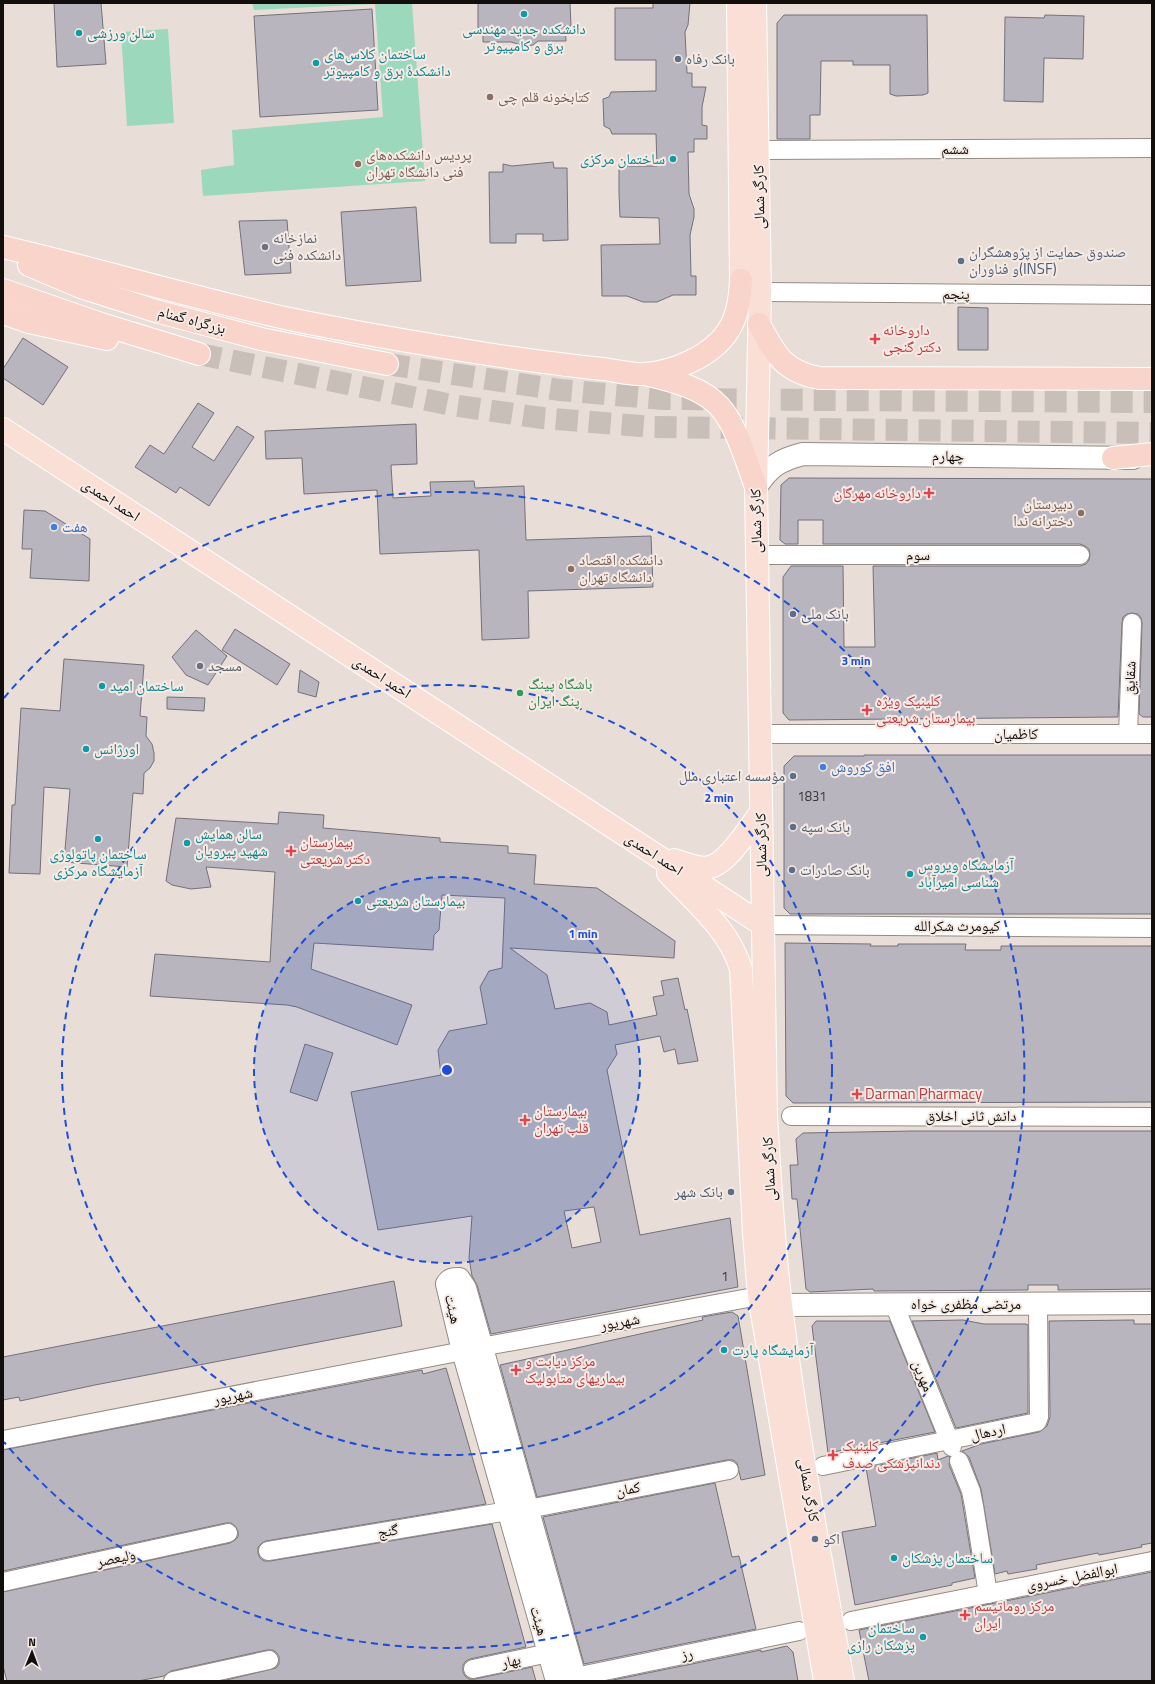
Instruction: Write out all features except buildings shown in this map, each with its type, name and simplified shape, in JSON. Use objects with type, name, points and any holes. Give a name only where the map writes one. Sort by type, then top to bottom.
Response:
[{"type":"highway","points":[[3,247],[286,318],[457,349],[557,364],[644,374],[672,381],[696,390],[718,405],[729,420],[756,487]]},
{"type":"highway","name":"بزرگراه گمنام","points":[[3,254],[81,287],[159,312],[261,339],[387,364]]},
{"type":"highway","points":[[644,374],[673,368],[694,360],[711,350],[728,331],[735,317],[740,302],[742,280]]},
{"type":"highway","name":"بزرگراه گمنام","points":[[3,290],[100,324],[198,354],[99,338],[29,322],[3,313]]},
{"type":"highway","points":[[759,324],[773,351],[785,365],[798,372],[819,378],[1152,379]]},
{"type":"highway","points":[[1113,458],[1152,454]]},
{"type":"main road","name":"کارگر شمالی","points":[[738,3],[742,280]]},
{"type":"main road","name":"کارگر شمالی","points":[[755,3],[760,292],[756,487],[766,1116],[771,1206],[780,1305],[805,1469],[843,1681]]},
{"type":"main road","name":"احمد احمدی","points":[[3,429],[762,925]]},
{"type":"main road","points":[[646,850],[689,865],[710,868],[727,857],[761,812]]},
{"type":"main road","name":"کارگر شمالی","points":[[646,850],[725,934],[734,949],[741,969],[754,1234],[759,1296],[825,1681]]},
{"type":"street","name":"ششم","points":[[758,150],[1152,148]]},
{"type":"street","name":"پنجم","points":[[760,292],[1152,295]]},
{"type":"street","name":"چهارم","points":[[756,487],[765,473],[780,462],[803,454],[1152,458]]},
{"type":"street","name":"سوم","points":[[757,555],[1080,555]]},
{"type":"street","name":"شقایق","points":[[1128,734],[1132,623]]},
{"type":"street","name":"کاظمیان","points":[[760,734],[1152,734]]},
{"type":"street","name":"کیومرث شکرالله","points":[[762,925],[1152,928]]},
{"type":"street","name":"دانش ثانی اخلاق","points":[[791,1116],[1152,1117]]},
{"type":"street","name":"شهریور","points":[[3,1440],[472,1349],[759,1296]]},
{"type":"street","name":"مرتضی مظفری خواه","points":[[780,1305],[1152,1303]]},
{"type":"street","name":"مهرین","points":[[894,1304],[971,1491],[988,1594]]},
{"type":"street","name":"اردهال","points":[[823,1466],[954,1449],[1037,1422],[1039,1420],[1038,1304]]},
{"type":"street","name":"هیئت","points":[[472,1349],[569,1680]]},
{"type":"street","name":"کمان","points":[[518,1510],[729,1470]]},
{"type":"street","name":"هیئت","points":[[518,1510],[549,1653],[569,1680]]},
{"type":"street","name":"گنج","points":[[268,1551],[518,1510]]},
{"type":"street","name":"ولیعصر","points":[[3,1582],[228,1533]]},
{"type":"street","name":"ابوالفضل خسروی","points":[[851,1621],[1152,1560]]},
{"type":"street","name":"رز","points":[[569,1680],[799,1631]]},
{"type":"street","name":"بهار","points":[[473,1669],[549,1653]]},
{"type":"street","points":[[173,1681],[269,1660]]},
{"type":"green space","points":[[252,3],[412,3],[425,181],[203,196],[201,170],[234,165],[232,130],[383,117],[375,4],[254,10]]},
{"type":"green space","points":[[168,29],[174,123],[127,126],[121,32]]},
{"type":"tunnel","points":[[199,354],[452,405],[542,418],[653,427],[1152,433]]},
{"type":"tunnel","points":[[387,364],[560,390],[662,399],[1152,402]]},
{"type":"place","name":"دانشکده جدید مهندسی برق و کامپیوتر","points":[[524,14]]},
{"type":"place","name":"سالن ورزشی","points":[[79,33]]},
{"type":"place","name":"بانک رفاه","points":[[678,59]]},
{"type":"place","name":"ساختمان کلاس‌های دانشکدهٔ برق و کامپیوتر","points":[[316,63]]},
{"type":"place","name":"کتابخونه قلم چی","points":[[490,97]]},
{"type":"place","name":"ساختمان مرکزی","points":[[673,159]]},
{"type":"place","name":"پردیس دانشکده‌های فنی دانشگاه تهران","points":[[358,164]]},
{"type":"place","name":"نمازخانه دانشکده فنی","points":[[265,247]]},
{"type":"place","name":"صندوق حمایت از پژوهشگران و فناوران(INSF)","points":[[961,261]]},
{"type":"place","name":"داروخانه دکتر گنجی","points":[[875,339]]},
{"type":"place","name":"داروخانه مهرگان","points":[[929,493]]},
{"type":"place","name":"دبیرستان دخترانه ندا","points":[[1081,513]]},
{"type":"place","name":"هفت","points":[[54,527]]},
{"type":"place","name":"دانشکده اقتصاد دانشگاه تهران","points":[[571,569]]},
{"type":"place","name":"بانک ملی","points":[[793,614]]},
{"type":"place","name":"مسجد","points":[[200,666]]},
{"type":"place","name":"ساختمان امید","points":[[102,686]]},
{"type":"place","name":"باشگاه پینگ پنگ ایران","points":[[520,693]]},
{"type":"place","name":"کلینیک ویژه بیمارستان شریعتی","points":[[867,710]]},
{"type":"place","name":"اورژانس","points":[[86,749]]},
{"type":"place","name":"افق کوروش","points":[[823,767]]},
{"type":"place","name":"مؤسسه اعتباری ملل","points":[[793,776]]},
{"type":"place","name":"بانک سپه","points":[[793,827]]},
{"type":"place","name":"ساختمان پاتولوژی آزمایشگاه مرکزی","points":[[98,839]]},
{"type":"place","name":"سالن همایش شهید پیرویان","points":[[187,843]]},
{"type":"place","name":"بیمارستان دکتر شریعتی","points":[[291,851]]},
{"type":"place","name":"بانک صادرات","points":[[792,870]]},
{"type":"place","name":"آزمایشگاه ویروس شناسی امیرآباد","points":[[910,874]]},
{"type":"place","name":"بیمارستان شریعتی","points":[[358,901]]},
{"type":"place","name":"Darman Pharmacy","points":[[857,1094]]},
{"type":"place","name":"بیمارستان قلب تهران","points":[[525,1120]]},
{"type":"place","name":"بانک شهر","points":[[731,1192]]},
{"type":"place","name":"آزمایشگاه پارت","points":[[724,1350]]},
{"type":"place","name":"مرکز دیابت و بیماریهای متابولیک","points":[[516,1370]]},
{"type":"place","name":"کلینیک دندانپزشکی صدف","points":[[833,1455]]},
{"type":"place","name":"اکو","points":[[815,1539]]},
{"type":"place","name":"ساختمان پزشکان","points":[[894,1558]]},
{"type":"place","name":"مرکز روماتیسم ایران","points":[[965,1615]]},
{"type":"place","name":"ساختمان پزشکان رازی","points":[[923,1637]]}]
